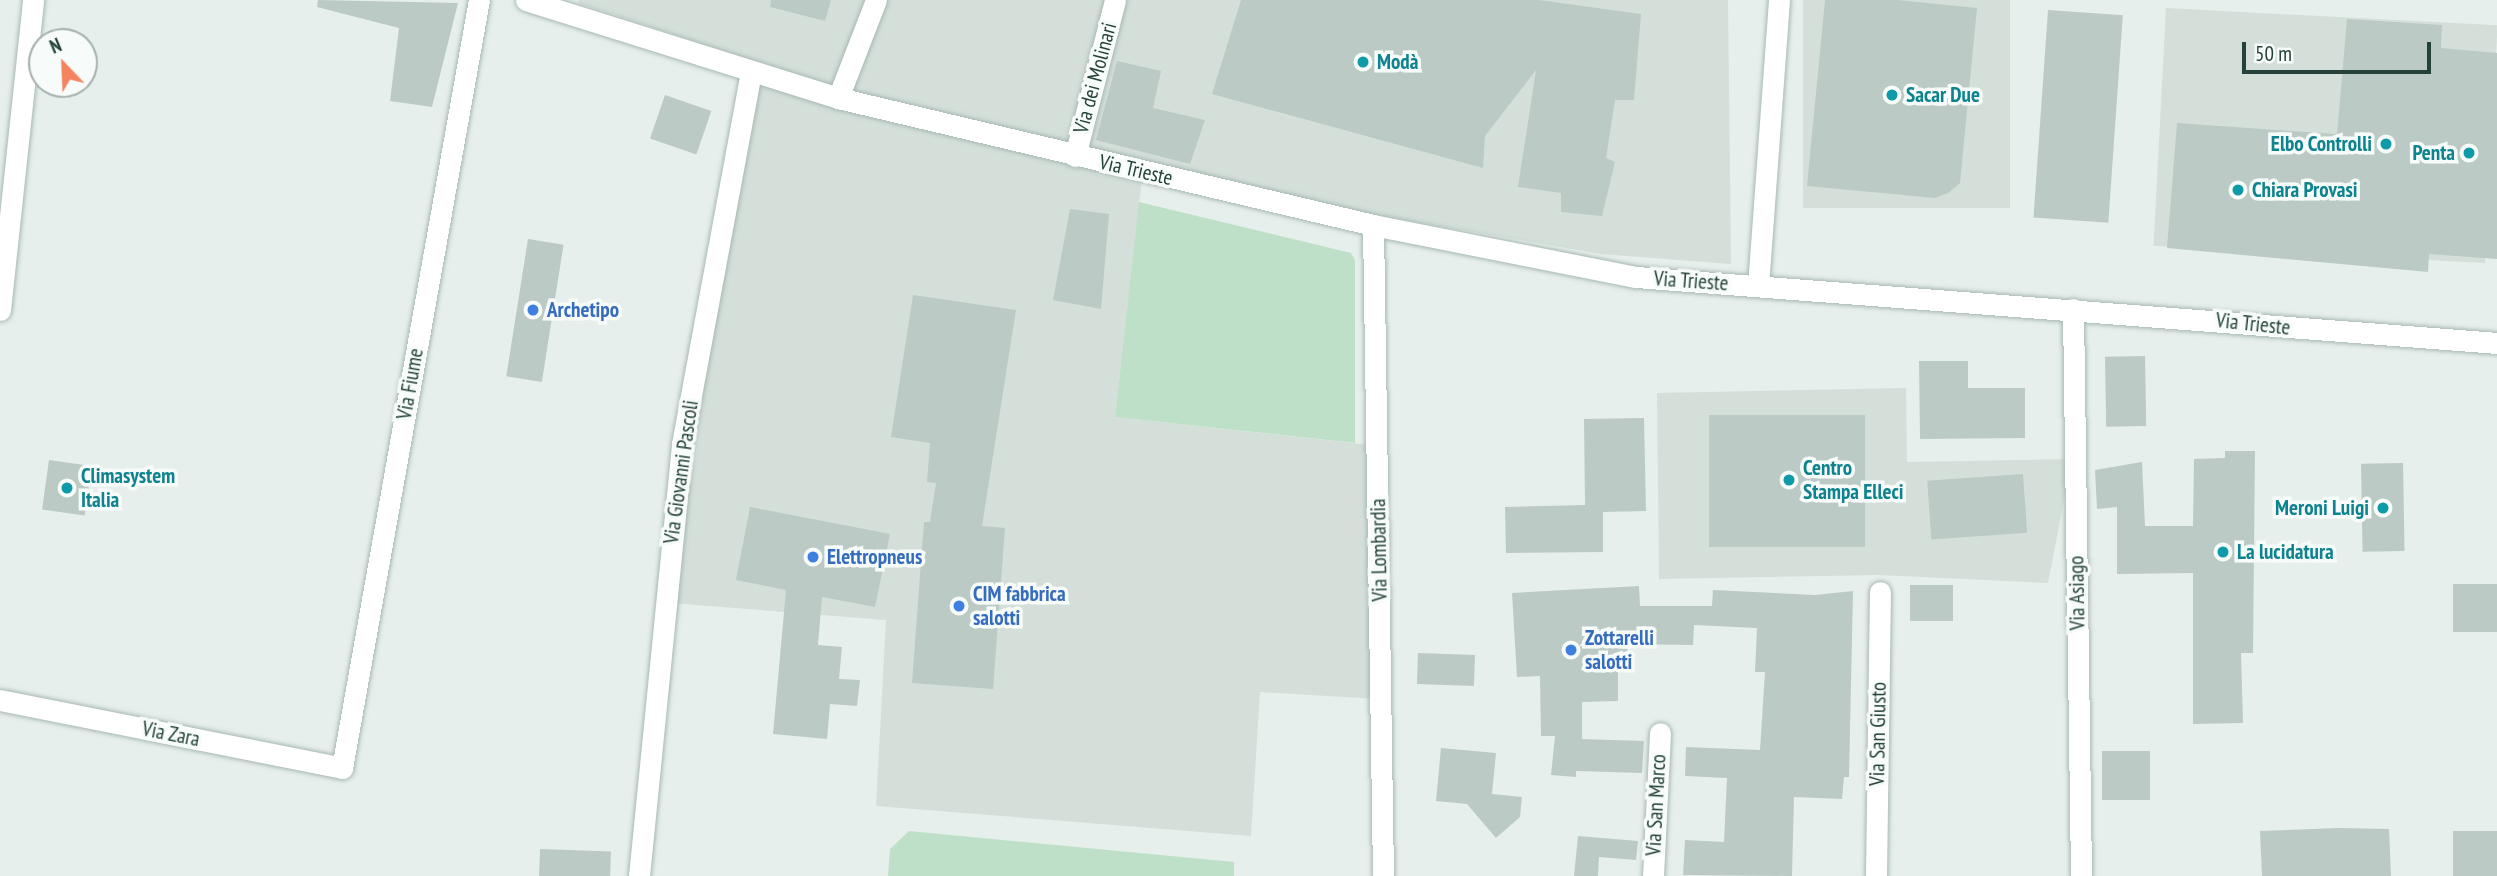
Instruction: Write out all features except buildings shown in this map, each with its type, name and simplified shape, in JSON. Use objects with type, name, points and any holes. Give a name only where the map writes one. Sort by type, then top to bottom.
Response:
[{"type":"street","points":[[0,310],[33,0]]},
{"type":"street","name":"Via Fiume","points":[[342,768],[479,0]]},
{"type":"street","name":"Via Trieste","points":[[526,0],[838,98],[1373,225],[1636,276],[2497,343]]},
{"type":"street","points":[[838,98],[876,0]]},
{"type":"street","name":"Via dei Molinari","points":[[1074,156],[1115,0]]},
{"type":"street","name":"Via Trieste","points":[[1758,286],[1779,0]]},
{"type":"street","name":"Via Giovanni Pascoli","points":[[639,876],[682,444],[751,72]]},
{"type":"street","name":"Via Lombardia","points":[[1373,225],[1383,876]]},
{"type":"street","name":"Via Asiago","points":[[2073,309],[2081,876]]},
{"type":"street","name":"Via San Giusto","points":[[1876,876],[1880,592]]},
{"type":"street","name":"Via Zara","points":[[0,700],[342,768]]},
{"type":"street","name":"Via San Marco","points":[[1653,876],[1660,733]]},
{"type":"shaded area","points":[[579,0],[1728,0],[1731,264],[1601,254],[1375,215],[850,92],[578,3]]},
{"type":"shaded area","name":"Sacar Due","points":[[1803,0],[2010,0],[2010,208],[1803,208]]},
{"type":"shaded area","points":[[2166,8],[2497,25],[2485,263],[2154,246]]},
{"type":"shaded area","points":[[754,78],[1142,179],[1115,417],[1370,445],[1377,699],[1260,692],[1251,836],[876,806],[886,620],[671,603],[687,445]]},
{"type":"shaded area","points":[[1906,388],[1907,462],[2072,459],[2048,583],[1879,575],[1659,579],[1657,393]]},
{"type":"green space","points":[[1139,202],[1351,253],[1355,260],[1355,443],[1115,417]]},
{"type":"green space","points":[[909,831],[1234,862],[1234,876],[888,876],[890,849]]},
{"type":"place","name":"Modà","points":[[1363,62]]},
{"type":"place","name":"Sacar Due","points":[[1892,95]]},
{"type":"place","name":"Elbo Controlli","points":[[2386,144]]},
{"type":"place","name":"Penta","points":[[2469,153]]},
{"type":"place","name":"Chiara Provasi","points":[[2238,190]]},
{"type":"place","name":"Archetipo","points":[[533,310]]},
{"type":"place","name":"Centro Stampa Elleci","points":[[1789,480]]},
{"type":"place","name":"Climasystem Italia","points":[[67,488]]},
{"type":"place","name":"Meroni Luigi","points":[[2383,508]]},
{"type":"place","name":"La lucidatura","points":[[2223,552]]},
{"type":"place","name":"Elettropneus","points":[[813,557]]},
{"type":"place","name":"CIM fabbrica salotti","points":[[959,606]]},
{"type":"place","name":"Zottarelli salotti","points":[[1571,650]]}]
